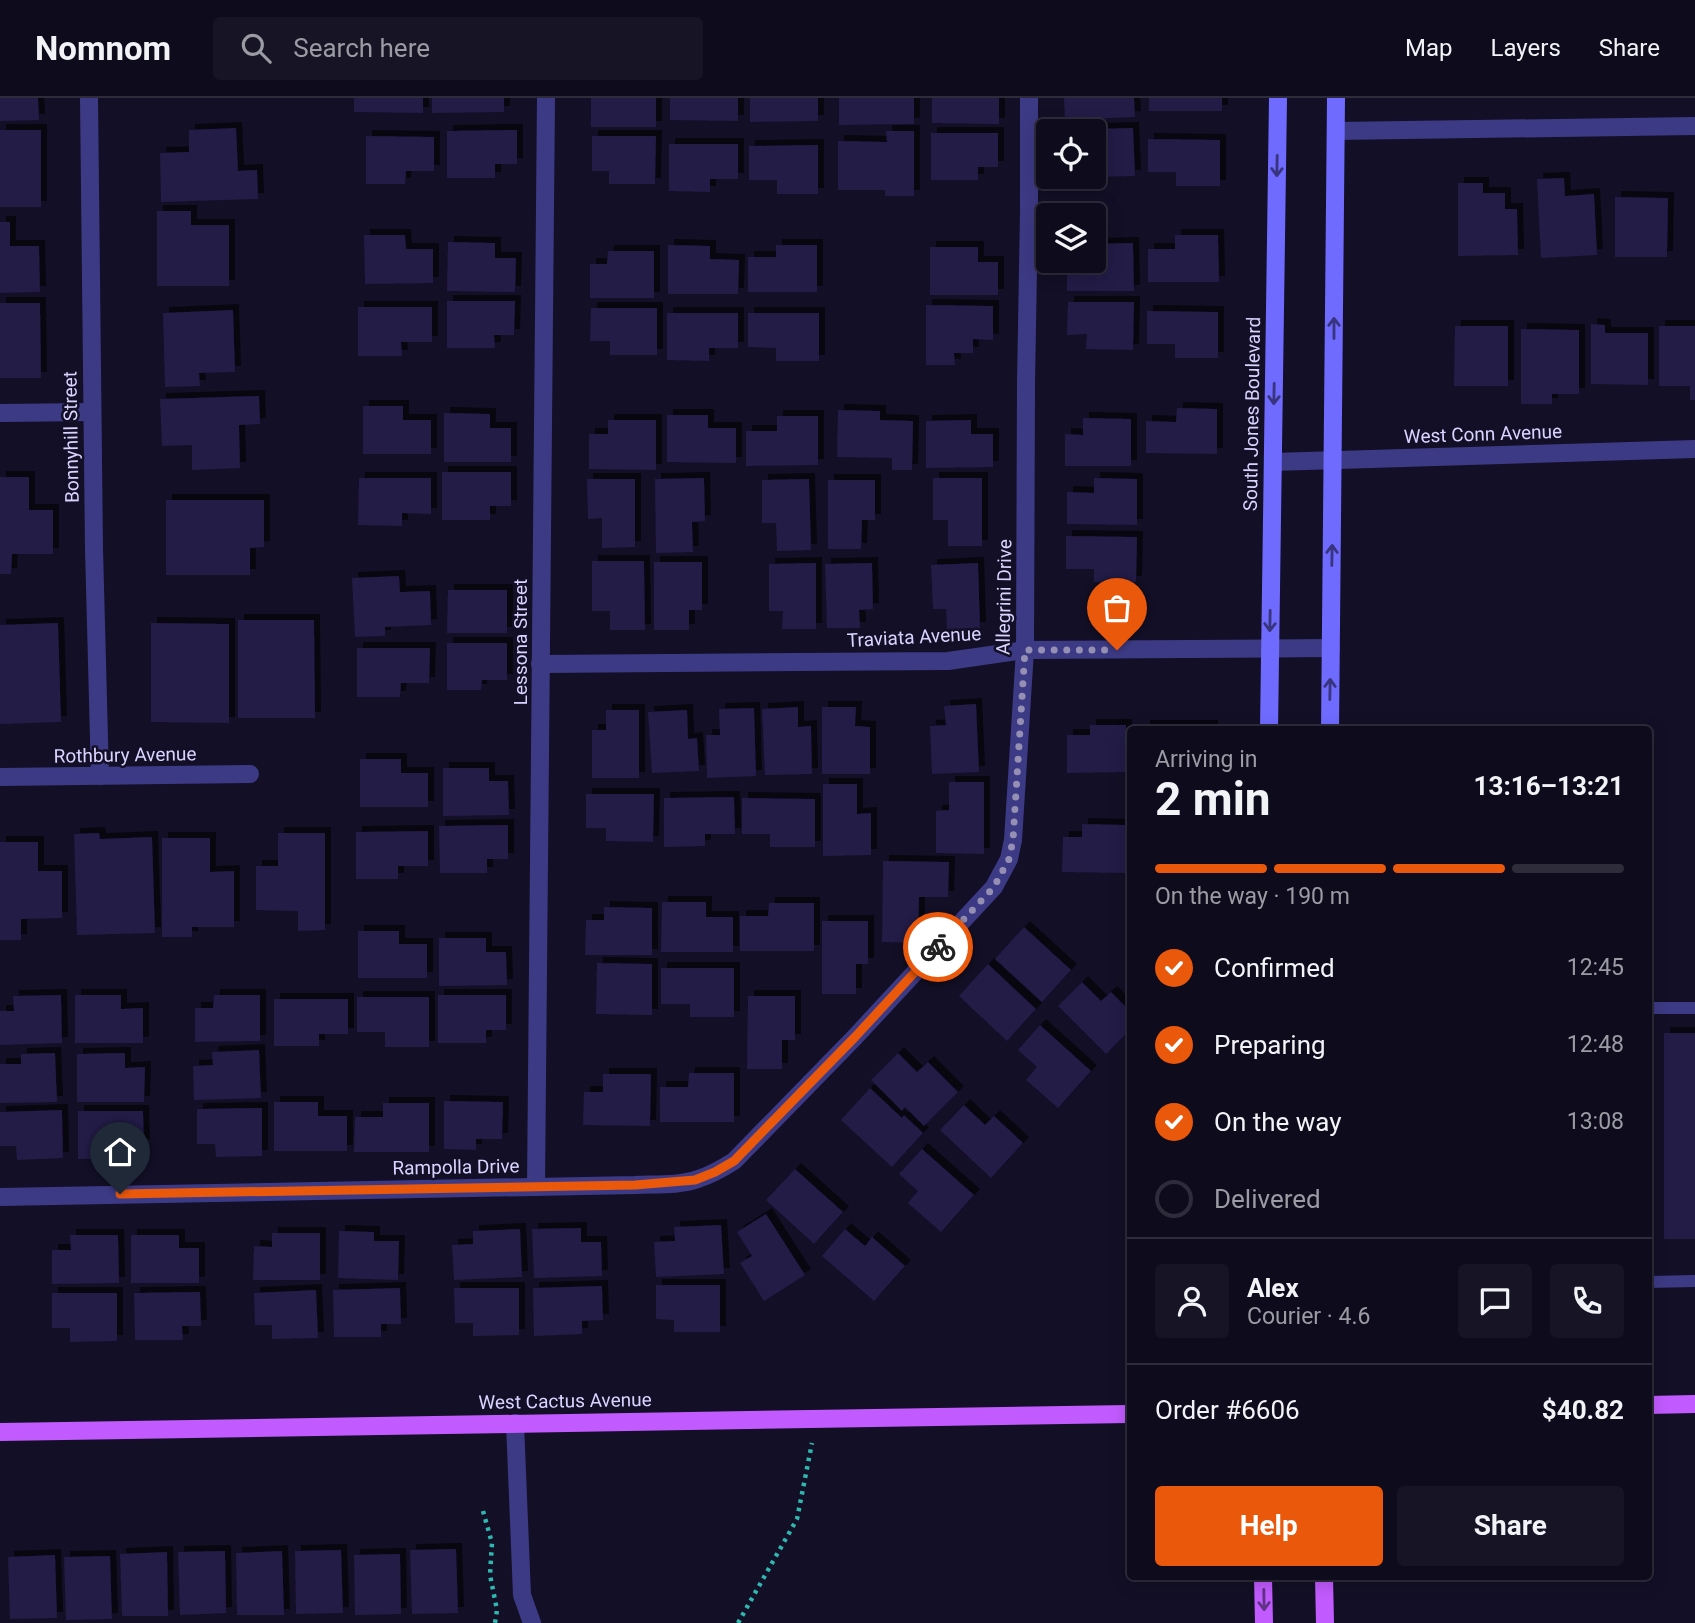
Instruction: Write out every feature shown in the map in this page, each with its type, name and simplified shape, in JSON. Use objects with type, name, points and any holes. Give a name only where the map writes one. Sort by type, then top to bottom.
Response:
[{"type":"main road","name":"South Jones Boulevard","points":[[1269,726],[1278,98]]},
{"type":"main road","points":[[1330,726],[1336,98]]},
{"type":"main road","points":[[1652,1405],[1695,1404]]},
{"type":"main road","name":"West Cactus Avenue","points":[[0,1432],[1127,1413]]},
{"type":"main road","points":[[1263,1580],[1264,1623]]},
{"type":"main road","points":[[1324,1580],[1325,1623]]},
{"type":"street","name":"Bonnyhill Street","points":[[89,98],[94,549],[100,776]]},
{"type":"street","name":"Lessona Street","points":[[536,1187],[546,98]]},
{"type":"street","name":"Allegrini Drive","points":[[855,1037],[994,887],[1009,859],[1013,840],[1025,650],[1029,98]]},
{"type":"street","points":[[1336,131],[1695,126]]},
{"type":"street","points":[[0,413],[92,412]]},
{"type":"street","name":"West Conn Avenue","points":[[1273,462],[1695,449]]},
{"type":"street","name":"Traviata Avenue","points":[[540,664],[948,661],[1025,650],[1331,648]]},
{"type":"street","name":"Rothbury Avenue","points":[[0,778],[250,774]]},
{"type":"street","name":"Rampolla Drive","points":[[0,1197],[536,1187],[695,1180],[734,1161],[855,1037]]},
{"type":"street","points":[[515,1423],[522,1595],[532,1623]]},
{"type":"lane","points":[[1652,1008],[1695,1008]]},
{"type":"lane","points":[[1652,1282],[1695,1282]]},
{"type":"path","points":[[737,1623],[797,1519],[817,1419]]},
{"type":"path","points":[[483,1511],[492,1543],[491,1575],[497,1610],[495,1623]]},
{"type":"building","points":[[0,98],[38,98],[39,120],[0,121]]},
{"type":"building","points":[[354,98],[423,98],[423,113],[354,112]]},
{"type":"building","points":[[432,98],[504,98],[504,112],[432,113]]},
{"type":"building","points":[[591,98],[656,98],[656,127],[591,127]]},
{"type":"building","points":[[670,98],[738,98],[738,121],[670,120]]},
{"type":"building","points":[[750,98],[818,98],[818,121],[750,122]]},
{"type":"building","points":[[839,98],[914,98],[914,124],[839,125]]},
{"type":"building","points":[[932,98],[999,98],[999,124],[932,123]]},
{"type":"building","points":[[1064,98],[1134,98],[1135,117],[1065,119]]},
{"type":"building","points":[[1149,98],[1222,98],[1222,111],[1149,111]]},
{"type":"building","points":[[236,128],[238,171],[257,170],[258,199],[161,202],[160,153],[189,152],[189,130]]},
{"type":"building","points":[[1133,128],[1135,176],[1106,177],[1106,129]]},
{"type":"building","points":[[0,130],[41,130],[41,207],[0,207]]},
{"type":"building","points":[[517,130],[517,164],[495,164],[495,178],[447,178],[447,131]]},
{"type":"building","points":[[886,131],[914,131],[914,196],[885,196],[885,190],[838,190],[838,141],[887,142]]},
{"type":"building","points":[[931,133],[998,133],[998,167],[978,167],[978,180],[931,180]]},
{"type":"building","points":[[366,136],[434,137],[434,171],[406,171],[405,184],[366,184]]},
{"type":"building","points":[[592,136],[656,136],[655,184],[609,184],[609,171],[592,171]]},
{"type":"building","points":[[1148,139],[1220,140],[1220,186],[1176,186],[1176,172],[1148,172]]},
{"type":"building","points":[[669,144],[738,144],[738,179],[710,179],[710,192],[669,191]]},
{"type":"building","points":[[818,145],[818,194],[777,194],[777,180],[749,180],[749,146]]},
{"type":"building","points":[[1564,178],[1565,196],[1594,194],[1597,255],[1541,258],[1537,179]]},
{"type":"building","points":[[1458,183],[1483,183],[1483,193],[1505,193],[1505,209],[1517,209],[1518,255],[1458,256]]},
{"type":"building","points":[[1615,197],[1668,198],[1667,257],[1615,257]]},
{"type":"building","points":[[157,211],[191,211],[191,225],[229,225],[229,286],[157,286]]},
{"type":"building","points":[[0,222],[10,222],[10,246],[39,246],[40,292],[0,293]]},
{"type":"building","points":[[364,235],[405,235],[406,249],[433,249],[433,283],[365,284]]},
{"type":"building","points":[[1175,235],[1218,235],[1219,282],[1148,282],[1148,249],[1175,249]]},
{"type":"building","points":[[448,242],[495,243],[495,258],[516,258],[515,292],[447,291]]},
{"type":"building","points":[[1133,243],[1134,291],[1067,291],[1067,273],[1106,273],[1106,244]]},
{"type":"building","points":[[668,245],[710,246],[710,259],[739,260],[738,294],[668,294]]},
{"type":"building","points":[[776,245],[817,245],[817,292],[748,292],[748,257],[776,257]]},
{"type":"building","points":[[930,247],[978,247],[978,262],[998,262],[998,295],[930,295]]},
{"type":"building","points":[[608,251],[654,251],[654,298],[590,298],[590,264],[607,264]]},
{"type":"building","points":[[447,301],[515,301],[514,335],[494,335],[495,348],[447,348]]},
{"type":"building","points":[[1068,302],[1134,302],[1133,350],[1086,349],[1087,334],[1067,335]]},
{"type":"building","points":[[0,303],[40,303],[41,378],[0,378]]},
{"type":"building","points":[[926,305],[993,306],[993,340],[973,339],[973,353],[954,353],[955,365],[926,365]]},
{"type":"building","points":[[358,307],[432,307],[432,342],[401,342],[402,356],[358,356]]},
{"type":"building","points":[[591,308],[657,308],[657,355],[610,355],[610,341],[590,341]]},
{"type":"building","points":[[233,310],[235,372],[199,373],[200,386],[165,387],[163,313]]},
{"type":"building","points":[[1147,311],[1218,312],[1218,358],[1175,358],[1175,344],[1147,344]]},
{"type":"building","points":[[667,313],[738,313],[738,348],[709,348],[709,361],[667,360]]},
{"type":"building","points":[[748,313],[819,313],[819,361],[776,361],[776,348],[748,347]]},
{"type":"building","points":[[1591,324],[1605,325],[1605,333],[1648,333],[1648,385],[1591,384]]},
{"type":"building","points":[[1455,326],[1508,326],[1508,386],[1454,386]]},
{"type":"building","points":[[1659,326],[1695,326],[1695,400],[1690,400],[1690,386],[1659,386]]},
{"type":"building","points":[[1521,329],[1579,330],[1579,394],[1552,394],[1552,404],[1521,404]]},
{"type":"building","points":[[259,396],[260,424],[239,425],[240,468],[192,470],[192,445],[162,446],[160,399]]},
{"type":"building","points":[[363,406],[403,406],[403,420],[431,420],[431,454],[363,454]]},
{"type":"building","points":[[1177,408],[1217,409],[1217,454],[1146,453],[1146,421],[1176,422]]},
{"type":"building","points":[[838,410],[880,411],[880,420],[913,421],[912,470],[892,470],[892,458],[837,457]]},
{"type":"building","points":[[444,413],[490,414],[490,428],[511,428],[511,462],[444,462]]},
{"type":"building","points":[[667,415],[708,415],[708,428],[736,428],[736,463],[667,462]]},
{"type":"building","points":[[777,416],[818,416],[818,465],[746,466],[746,431],[777,431]]},
{"type":"building","points":[[1083,418],[1131,419],[1131,466],[1065,466],[1065,434],[1083,435]]},
{"type":"building","points":[[608,420],[656,420],[656,470],[589,469],[589,434],[608,434]]},
{"type":"building","points":[[971,420],[971,434],[993,434],[993,467],[926,468],[926,421]]},
{"type":"building","points":[[442,472],[511,472],[511,506],[490,506],[490,520],[442,520]]},
{"type":"building","points":[[0,477],[29,477],[29,510],[53,510],[53,554],[12,554],[11,574],[0,574]]},
{"type":"building","points":[[359,478],[431,478],[431,514],[402,513],[402,526],[358,525]]},
{"type":"building","points":[[704,478],[705,521],[692,522],[693,552],[656,553],[655,479]]},
{"type":"building","points":[[933,478],[982,478],[982,546],[948,546],[948,520],[933,520]]},
{"type":"building","points":[[1094,478],[1137,479],[1137,525],[1067,524],[1067,492],[1094,493]]},
{"type":"building","points":[[587,479],[635,479],[635,547],[602,548],[602,518],[588,519]]},
{"type":"building","points":[[809,479],[811,550],[777,551],[776,523],[762,523],[762,480]]},
{"type":"building","points":[[828,480],[875,480],[875,520],[862,520],[861,549],[828,549]]},
{"type":"building","points":[[166,500],[264,500],[264,547],[250,548],[250,575],[166,575]]},
{"type":"building","points":[[1066,536],[1137,537],[1136,582],[1094,582],[1094,569],[1066,569]]},
{"type":"building","points":[[592,561],[644,561],[645,630],[610,630],[610,611],[592,611]]},
{"type":"building","points":[[654,562],[702,562],[702,610],[689,610],[689,630],[654,630]]},
{"type":"building","points":[[816,563],[816,629],[782,629],[783,611],[769,611],[769,564]]},
{"type":"building","points":[[872,563],[873,609],[859,610],[860,628],[827,628],[825,564]]},
{"type":"building","points":[[978,563],[980,628],[947,629],[946,609],[933,609],[931,565]]},
{"type":"building","points":[[399,576],[400,592],[430,591],[431,625],[385,627],[385,636],[355,637],[352,578]]},
{"type":"building","points":[[448,590],[507,590],[507,633],[447,633]]},
{"type":"building","points":[[238,620],[314,620],[315,718],[238,718]]},
{"type":"building","points":[[58,623],[61,722],[0,724],[0,625]]},
{"type":"building","points":[[151,623],[229,624],[229,723],[151,722]]},
{"type":"building","points":[[447,643],[507,643],[507,680],[482,680],[481,690],[447,690]]},
{"type":"building","points":[[357,648],[430,648],[429,683],[401,683],[400,697],[357,697]]},
{"type":"building","points":[[976,704],[979,772],[932,774],[930,726],[946,725],[944,706]]},
{"type":"building","points":[[798,707],[798,727],[811,726],[812,774],[765,775],[762,709]]},
{"type":"building","points":[[822,707],[856,707],[855,726],[870,727],[870,774],[822,774]]},
{"type":"building","points":[[754,708],[756,776],[707,778],[706,735],[720,735],[719,709]]},
{"type":"building","points":[[606,710],[639,710],[639,778],[592,778],[592,730],[606,730]]},
{"type":"building","points":[[687,710],[688,739],[697,738],[699,771],[652,773],[648,712]]},
{"type":"building","points":[[1090,725],[1126,725],[1127,772],[1067,773],[1067,735],[1090,735]]},
{"type":"building","points":[[360,759],[401,759],[401,773],[428,773],[428,807],[360,807]]},
{"type":"building","points":[[443,768],[489,768],[489,781],[508,781],[509,815],[443,816]]},
{"type":"building","points":[[949,782],[984,782],[984,854],[936,853],[936,811],[949,810]]},
{"type":"building","points":[[823,784],[857,784],[857,814],[871,813],[871,855],[823,856]]},
{"type":"building","points":[[586,794],[654,794],[653,842],[606,841],[606,828],[586,828]]},
{"type":"building","points":[[734,797],[735,834],[705,834],[705,846],[664,847],[664,798]]},
{"type":"building","points":[[742,798],[815,799],[815,847],[770,847],[770,834],[742,834]]},
{"type":"building","points":[[1082,824],[1127,825],[1127,873],[1062,872],[1063,837],[1082,837]]},
{"type":"building","points":[[508,825],[508,859],[487,859],[487,873],[440,873],[439,826]]},
{"type":"building","points":[[428,831],[428,866],[398,866],[398,879],[356,879],[356,832]]},
{"type":"building","points":[[99,833],[100,839],[152,837],[155,933],[77,935],[74,834]]},
{"type":"building","points":[[278,833],[325,833],[325,930],[298,931],[298,911],[256,910],[256,866],[278,866]]},
{"type":"building","points":[[162,838],[210,838],[210,872],[234,871],[234,927],[192,927],[192,937],[162,937]]},
{"type":"building","points":[[0,842],[38,842],[38,871],[62,871],[62,918],[21,919],[21,940],[0,940]]},
{"type":"building","points":[[883,861],[949,862],[948,897],[919,897],[918,943],[882,942]]},
{"type":"building","points":[[662,902],[706,902],[706,917],[733,917],[733,952],[661,952]]},
{"type":"building","points":[[769,903],[814,903],[814,951],[740,951],[740,916],[768,916]]},
{"type":"building","points":[[604,907],[652,908],[652,955],[585,955],[586,920],[604,920]]},
{"type":"building","points":[[822,921],[868,921],[868,964],[856,964],[856,994],[822,994]]},
{"type":"building","points":[[1024,927],[1071,970],[1042,1002],[995,959]]},
{"type":"building","points":[[358,931],[399,931],[399,944],[427,944],[427,978],[358,978]]},
{"type":"building","points":[[439,938],[486,938],[486,952],[506,952],[507,985],[439,986]]},
{"type":"building","points":[[597,963],[652,964],[652,1015],[596,1014]]},
{"type":"building","points":[[988,964],[1036,1009],[1007,1041],[959,996]]},
{"type":"building","points":[[661,968],[734,968],[734,1017],[690,1017],[690,1004],[661,1004]]},
{"type":"building","points":[[1082,982],[1101,1001],[1111,992],[1127,1008],[1127,1033],[1106,1054],[1058,1006]]},
{"type":"building","points":[[61,995],[62,1043],[0,1045],[0,1011],[14,1011],[13,996]]},
{"type":"building","points":[[75,995],[121,995],[121,1009],[143,1008],[143,1043],[75,1043]]},
{"type":"building","points":[[214,995],[260,995],[260,1041],[195,1042],[195,1008],[213,1008]]},
{"type":"building","points":[[438,995],[506,995],[506,1030],[486,1030],[486,1043],[438,1043]]},
{"type":"building","points":[[748,996],[795,996],[795,1040],[782,1040],[782,1069],[747,1069]]},
{"type":"building","points":[[357,997],[429,997],[429,1047],[385,1047],[385,1032],[357,1032]]},
{"type":"building","points":[[274,999],[348,999],[348,1034],[319,1034],[319,1046],[274,1046]]},
{"type":"building","points":[[1040,1025],[1091,1071],[1058,1108],[1026,1080],[1037,1067],[1018,1050]]},
{"type":"building","points":[[1664,1033],[1695,1033],[1695,1239],[1664,1239]]},
{"type":"building","points":[[259,1050],[261,1098],[194,1100],[193,1066],[213,1065],[212,1052]]},
{"type":"building","points":[[55,1053],[57,1102],[0,1103],[0,1064],[21,1064],[21,1054]]},
{"type":"building","points":[[125,1053],[125,1068],[145,1067],[144,1102],[77,1102],[77,1054]]},
{"type":"building","points":[[898,1053],[917,1072],[928,1062],[958,1092],[924,1126],[905,1107],[902,1111],[871,1080]]},
{"type":"building","points":[[689,1073],[734,1073],[734,1122],[660,1122],[660,1087],[688,1087]]},
{"type":"building","points":[[603,1074],[651,1074],[650,1126],[583,1125],[584,1092],[603,1092]]},
{"type":"building","points":[[870,1088],[902,1118],[904,1115],[923,1133],[892,1167],[841,1120]]},
{"type":"building","points":[[444,1101],[503,1102],[502,1139],[476,1139],[476,1150],[444,1149]]},
{"type":"building","points":[[274,1102],[318,1102],[318,1116],[347,1116],[347,1151],[274,1151]]},
{"type":"building","points":[[383,1103],[429,1103],[429,1152],[354,1152],[355,1117],[383,1117]]},
{"type":"building","points":[[964,1105],[985,1125],[994,1116],[1023,1143],[991,1178],[940,1130]]},
{"type":"building","points":[[262,1108],[262,1156],[216,1157],[215,1144],[197,1144],[197,1109]]},
{"type":"building","points":[[62,1110],[63,1158],[17,1160],[16,1146],[0,1146],[0,1112]]},
{"type":"building","points":[[78,1111],[143,1111],[144,1145],[126,1145],[126,1158],[78,1159]]},
{"type":"building","points":[[922,1149],[974,1195],[941,1232],[908,1203],[918,1191],[899,1174]]},
{"type":"building","points":[[795,1169],[843,1212],[814,1244],[766,1200]]},
{"type":"building","points":[[766,1214],[805,1275],[764,1301],[740,1263],[752,1256],[737,1232]]},
{"type":"building","points":[[721,1225],[724,1274],[656,1277],[654,1242],[675,1241],[674,1227]]},
{"type":"building","points":[[581,1228],[581,1242],[601,1242],[602,1276],[534,1278],[532,1229]]},
{"type":"building","points":[[520,1229],[522,1277],[454,1280],[452,1245],[473,1244],[473,1231]]},
{"type":"building","points":[[845,1229],[865,1246],[872,1237],[905,1266],[874,1301],[822,1256]]},
{"type":"building","points":[[339,1231],[374,1232],[374,1241],[399,1241],[398,1280],[338,1278]]},
{"type":"building","points":[[272,1233],[320,1233],[320,1280],[253,1280],[254,1246],[272,1247]]},
{"type":"building","points":[[70,1235],[118,1235],[119,1283],[52,1284],[52,1250],[71,1250]]},
{"type":"building","points":[[131,1235],[179,1235],[179,1248],[199,1248],[199,1283],[131,1283]]},
{"type":"building","points":[[656,1285],[720,1285],[720,1332],[674,1332],[674,1320],[656,1319]]},
{"type":"building","points":[[602,1286],[603,1320],[582,1321],[582,1334],[534,1336],[533,1288]]},
{"type":"building","points":[[400,1288],[401,1324],[381,1324],[381,1337],[334,1337],[333,1290]]},
{"type":"building","points":[[454,1288],[519,1288],[519,1335],[473,1336],[473,1323],[455,1323]]},
{"type":"building","points":[[316,1290],[318,1338],[272,1339],[272,1325],[255,1325],[254,1293]]},
{"type":"building","points":[[200,1292],[201,1326],[182,1326],[183,1340],[135,1340],[134,1293]]},
{"type":"building","points":[[52,1293],[117,1293],[117,1341],[70,1342],[70,1328],[52,1328]]},
{"type":"building","points":[[456,1549],[458,1613],[412,1614],[410,1550]]},
{"type":"building","points":[[341,1550],[343,1613],[296,1614],[295,1551]]},
{"type":"building","points":[[225,1551],[226,1613],[180,1615],[178,1552]]},
{"type":"building","points":[[282,1551],[284,1615],[237,1615],[236,1553]]},
{"type":"building","points":[[167,1552],[168,1616],[122,1616],[120,1554]]},
{"type":"building","points":[[400,1554],[401,1614],[355,1615],[354,1555]]},
{"type":"building","points":[[55,1555],[57,1618],[10,1619],[8,1557]]},
{"type":"building","points":[[110,1556],[112,1619],[66,1620],[64,1557]]},
{"type":"way so far","points":[[938,947],[994,887],[1009,859],[1013,840],[1025,650],[1117,650]]},
{"type":"route","points":[[120,1194],[635,1185],[695,1180],[734,1161],[938,947]]}]
